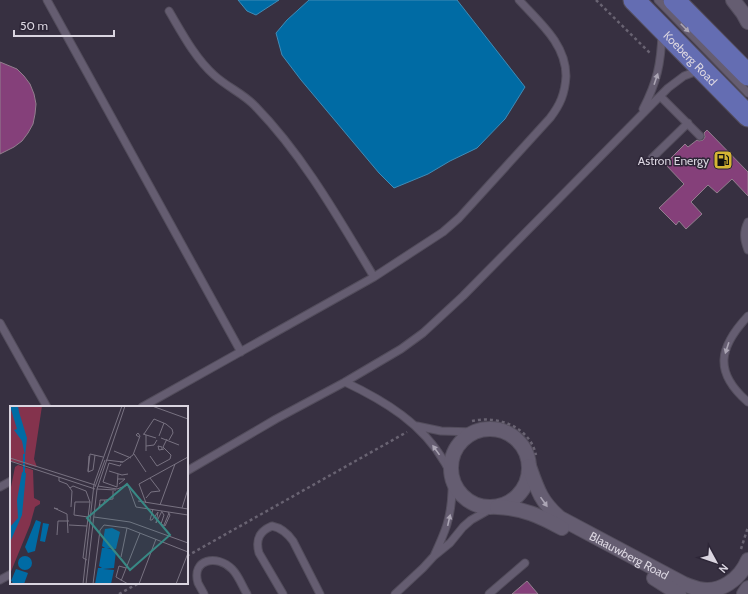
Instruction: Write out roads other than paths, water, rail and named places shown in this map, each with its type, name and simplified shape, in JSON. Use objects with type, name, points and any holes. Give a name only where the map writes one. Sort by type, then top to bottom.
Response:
[{"type":"main road","name":"Koeberg Road","points":[[634,0],[748,116]]},
{"type":"main road","points":[[674,0],[748,75]]},
{"type":"street","points":[[733,0],[748,22]]},
{"type":"street","points":[[471,427],[499,430],[510,435],[520,443],[533,464],[519,493],[508,502],[494,507],[472,503],[467,500],[456,487],[452,477],[452,459],[455,450],[467,437],[471,427]]},
{"type":"street","name":"Blaauwberg Road","points":[[533,464],[540,496],[549,509],[560,518],[684,584],[700,590],[711,590],[724,587],[732,589],[746,565],[744,555]]},
{"type":"street","name":"Blaauwberg Road","points":[[494,507],[512,507],[540,516],[634,566],[679,594]]},
{"type":"street","points":[[744,594],[748,588]]},
{"type":"lane","points":[[47,0],[241,352]]},
{"type":"lane","points":[[144,406],[374,277],[443,232],[459,218],[559,107],[564,96],[566,85],[566,68],[563,56],[553,37],[519,0]]},
{"type":"lane","points":[[658,0],[748,93]]},
{"type":"lane","points":[[169,11],[204,65],[224,83],[255,105],[285,140],[311,175],[374,277]]},
{"type":"lane","points":[[640,115],[658,74],[661,58],[662,28]]},
{"type":"lane","points":[[188,470],[276,419],[345,382],[401,349],[423,333],[443,315],[668,88],[684,76],[703,70]]},
{"type":"lane","points":[[660,96],[700,136]]},
{"type":"lane","points":[[652,158],[688,123]]},
{"type":"lane","points":[[748,222],[745,228],[744,236],[748,250]]},
{"type":"lane","points":[[748,316],[728,342],[724,363],[725,372],[729,382],[748,402]]},
{"type":"lane","points":[[0,323],[46,406]]},
{"type":"lane","points":[[345,382],[379,399],[417,426],[438,451],[452,477],[449,521],[434,556]]},
{"type":"lane","points":[[417,426],[440,431],[471,427]]},
{"type":"lane","points":[[0,487],[10,482]]},
{"type":"lane","points":[[395,594],[424,568],[434,556],[450,543],[463,527],[471,520],[494,507]]},
{"type":"lane","points":[[283,594],[257,547],[258,538],[266,529],[272,526],[288,534],[293,541],[320,594]]},
{"type":"lane","points":[[204,594],[198,583],[198,573],[200,566],[206,561],[212,559],[220,561],[232,570],[247,594]]},
{"type":"lane","points":[[489,594],[525,563]]},
{"type":"lane","points":[[0,580],[10,575]]},
{"type":"water","points":[[238,0],[279,0],[256,15],[247,11]]},
{"type":"water","points":[[309,0],[457,0],[525,87],[505,119],[477,148],[428,174],[394,188],[379,173],[282,55],[276,33],[287,20]]},
{"type":"place","name":"Astron Energy","points":[[723,160]]}]
